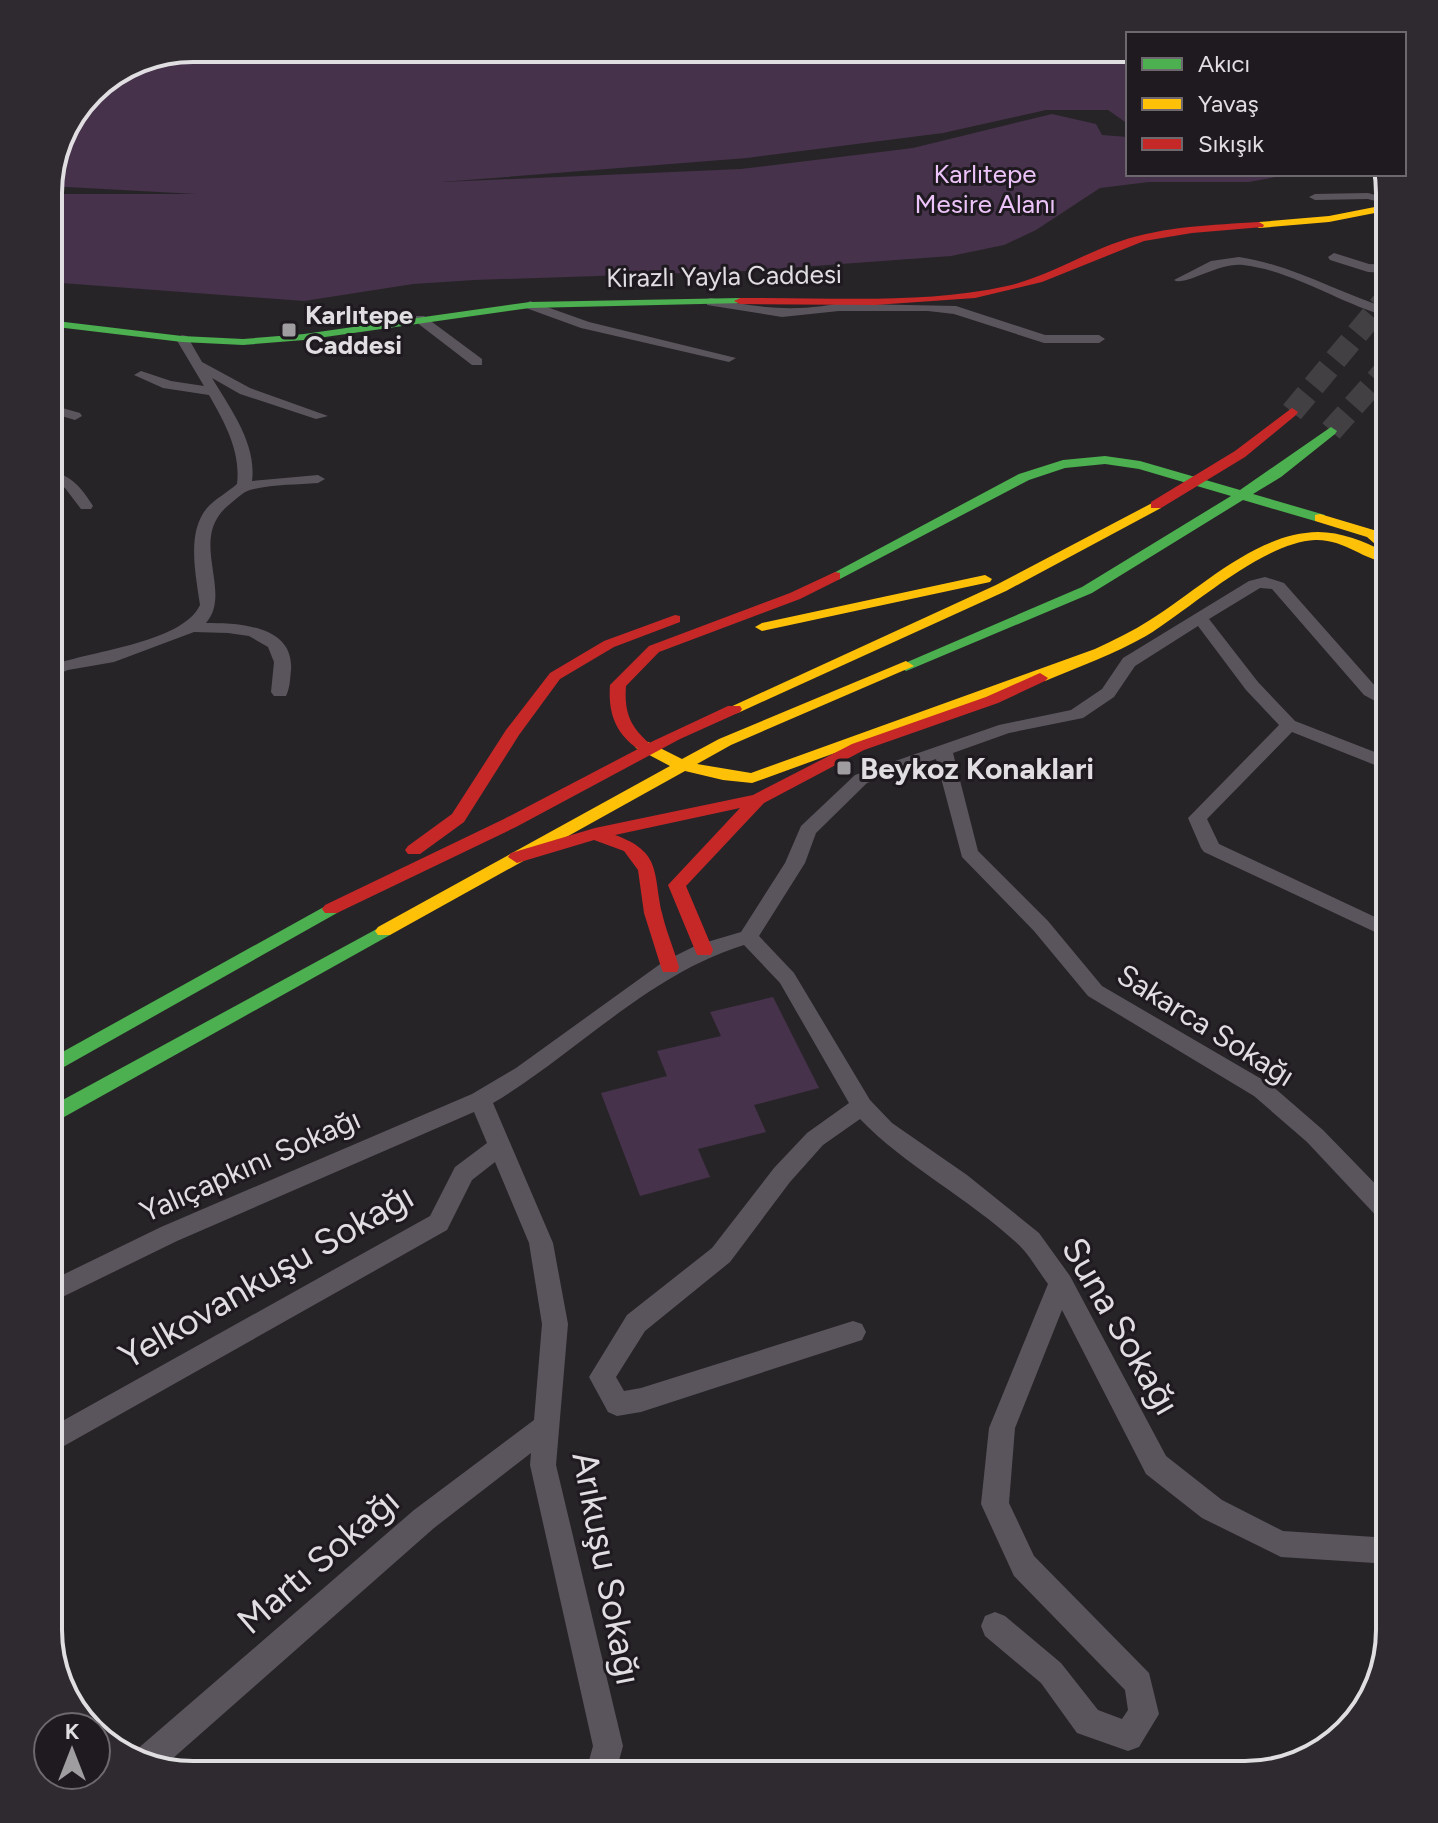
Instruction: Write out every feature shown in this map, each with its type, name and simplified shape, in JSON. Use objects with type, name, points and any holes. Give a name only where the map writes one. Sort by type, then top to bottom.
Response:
[{"type":"main road","name":"Kirazlı Yayla Caddesi","points":[[62,325],[182,339],[243,342],[530,305],[946,298],[997,291],[1041,280],[1103,250],[1140,238],[1231,225],[1324,221],[1376,208]]},
{"type":"main road","points":[[62,1061],[338,905],[510,823],[674,736],[1001,590],[1077,552],[1240,454],[1292,412]]},
{"type":"main road","points":[[938,673],[1087,590],[1276,474],[1331,431]]},
{"type":"main road","points":[[1092,655],[752,778],[721,777],[663,757],[627,733],[618,716],[616,703],[618,685],[654,649],[795,596],[909,540],[1024,477],[1063,464],[1105,460],[1140,465],[1376,537]]},
{"type":"main road","points":[[517,857],[595,834],[758,799],[858,747],[992,700],[1137,634],[1273,547],[1307,537],[1331,537],[1356,543],[1376,553]]},
{"type":"main road","points":[[737,598],[909,540]]},
{"type":"main road","points":[[654,649],[969,584],[1077,552]]},
{"type":"main road","points":[[62,1110],[725,742],[1087,590]]},
{"type":"main road","points":[[338,905],[458,818],[512,733],[555,676],[609,644],[694,612]]},
{"type":"main road","points":[[815,753],[863,719]]},
{"type":"main road","points":[[704,950],[677,885],[758,799]]},
{"type":"main road","points":[[595,834],[630,847],[647,869],[653,913],[670,967]]},
{"type":"street","points":[[1315,197],[1368,196],[1376,199]]},
{"type":"street","points":[[1334,257],[1376,268]]},
{"type":"street","points":[[1180,280],[1221,261],[1239,261],[1290,272],[1348,301],[1376,309]]},
{"type":"street","points":[[711,302],[743,309],[811,314],[863,301]]},
{"type":"street","points":[[530,305],[616,333],[729,358]]},
{"type":"street","points":[[841,308],[956,310],[1044,339],[1099,339]]},
{"type":"street","points":[[420,319],[477,362]]},
{"type":"street","points":[[182,339],[230,419],[247,464],[244,486]]},
{"type":"street","points":[[199,365],[245,391],[321,416]]},
{"type":"street","points":[[141,375],[168,385],[214,392]]},
{"type":"street","points":[[62,412],[75,416]]},
{"type":"street","points":[[62,477],[70,483],[86,506]]},
{"type":"street","points":[[192,627],[203,616],[208,605],[203,571],[203,531],[213,510],[244,486],[318,479]]},
{"type":"street","points":[[748,937],[795,863],[808,830],[861,779],[1005,729],[1077,714],[1108,693],[1129,662],[1255,584],[1265,582],[1278,586],[1376,695]]},
{"type":"street","points":[[1199,617],[1252,686],[1289,725],[1376,759]]},
{"type":"street","points":[[62,667],[108,658],[192,627],[253,631],[273,642],[283,656],[280,692]]},
{"type":"street","points":[[1289,725],[1197,818],[1211,848],[1376,925]]},
{"type":"street","name":"Sakarca Sokağı","points":[[943,751],[969,853],[1041,926],[1095,991],[1262,1090],[1315,1136],[1376,1200]]},
{"type":"street","name":"Yalıçapkını Sokağı","points":[[62,1287],[169,1234],[480,1100],[524,1074],[670,967],[704,950],[748,937]]},
{"type":"street","name":"Suna Sokağı","points":[[748,937],[787,978],[862,1106],[884,1129],[959,1182],[1030,1240],[1061,1283],[1156,1465],[1212,1509],[1281,1544],[1376,1550]]},
{"type":"street","name":"Arıkuşu Sokağı","points":[[480,1100],[541,1243],[555,1324],[543,1465],[608,1746],[604,1761]]},
{"type":"street","points":[[853,1332],[641,1400],[617,1404],[602,1377],[636,1323],[721,1255],[782,1175],[815,1139],[862,1106]]},
{"type":"street","name":"Yelkovankuşu Sokağı","points":[[62,1435],[439,1223],[463,1174],[498,1147]]},
{"type":"street","points":[[995,1626],[1051,1673],[1088,1722],[1128,1736],[1144,1714],[1139,1683],[1024,1566],[995,1504],[1002,1428],[1061,1283]]},
{"type":"street","name":"Martı Sokağı","points":[[154,1755],[424,1519],[547,1425]]},
{"type":"green space","name":"Karlıtepe Mesire Alanı","points":[[1126,62],[1126,123],[1108,110],[1046,110],[943,133],[747,158],[442,182],[741,169],[913,148],[1052,114],[1096,124],[1102,135],[1126,137],[1126,176],[1281,176],[1249,182],[1149,182],[1100,188],[1036,230],[1004,245],[951,256],[746,271],[413,284],[304,301],[62,283],[62,194],[196,194],[62,187],[66,159],[89,113],[107,95],[151,69],[176,63]]},
{"type":"green space","points":[[773,997],[819,1088],[754,1105],[766,1132],[698,1149],[710,1177],[640,1196],[601,1093],[667,1076],[657,1051],[721,1036],[710,1012]]},
{"type":"tunnel","points":[[1292,412],[1376,311]]},
{"type":"tunnel","points":[[1331,431],[1376,381]]},
{"type":"traffic: fast","points":[[62,325],[182,339],[243,342],[304,337],[530,305],[740,301]]},
{"type":"traffic: fast","points":[[906,666],[1087,590],[1276,474],[1331,431]]},
{"type":"traffic: fast","points":[[835,576],[1024,477],[1063,464],[1105,460],[1140,465],[1320,518]]},
{"type":"traffic: fast","points":[[62,1061],[331,909]]},
{"type":"traffic: fast","points":[[62,1110],[384,931]]},
{"type":"traffic: slow","points":[[1259,225],[1329,219],[1376,210]]},
{"type":"traffic: slow","points":[[734,709],[1001,588],[1156,505]]},
{"type":"traffic: slow","points":[[1320,518],[1376,537]]},
{"type":"traffic: slow","points":[[1040,678],[1136,635],[1241,565],[1284,543],[1306,537],[1328,536],[1376,553]]},
{"type":"traffic: slow","points":[[762,627],[985,579]]},
{"type":"traffic: slow","points":[[642,745],[695,769],[752,778],[1092,655]]},
{"type":"traffic: slow","points":[[384,931],[725,742],[906,666]]},
{"type":"traffic: jam","points":[[740,301],[875,301],[975,295],[1038,280],[1142,238],[1192,230],[1259,225]]},
{"type":"traffic: jam","points":[[1156,505],[1240,454],[1292,412]]},
{"type":"traffic: jam","points":[[642,745],[629,733],[621,719],[617,703],[618,685],[654,649],[795,596],[835,576]]},
{"type":"traffic: jam","points":[[414,850],[458,818],[512,733],[555,676],[609,644],[675,619]]},
{"type":"traffic: jam","points":[[517,857],[595,834],[758,799],[858,747],[992,700],[1040,678]]},
{"type":"traffic: jam","points":[[331,909],[510,823],[674,736],[734,709]]},
{"type":"traffic: jam","points":[[704,950],[677,885],[758,799]]},
{"type":"traffic: jam","points":[[595,834],[630,847],[647,869],[653,913],[670,967]]},
{"type":"place","name":"Karlıtepe Caddesi","points":[[289,330]]},
{"type":"place","name":"Beykoz Konaklari","points":[[844,768]]}]
